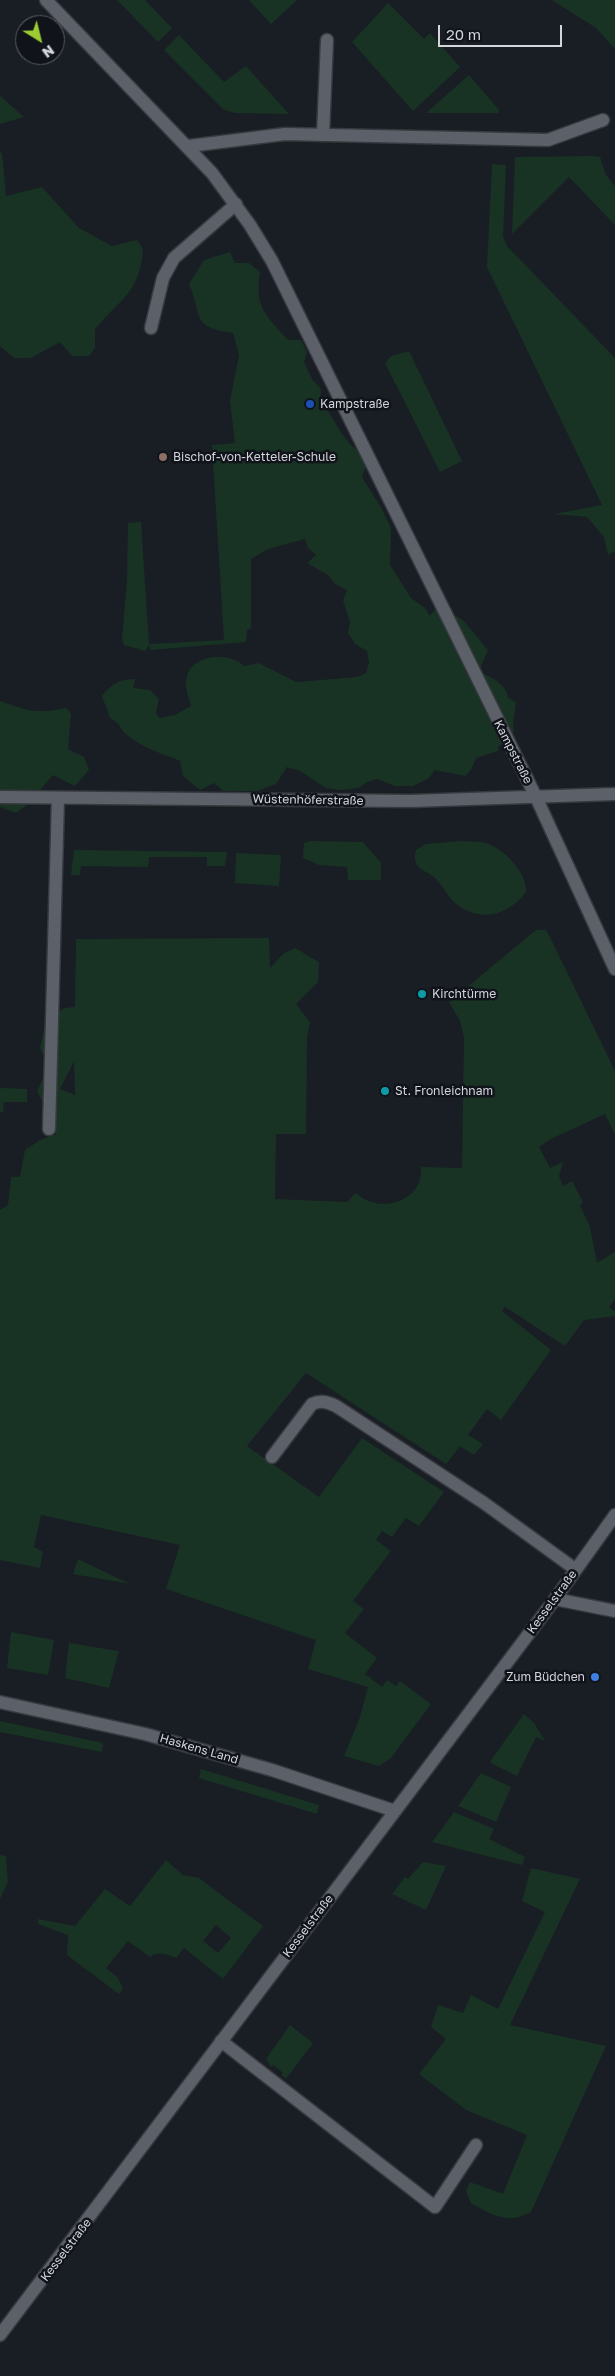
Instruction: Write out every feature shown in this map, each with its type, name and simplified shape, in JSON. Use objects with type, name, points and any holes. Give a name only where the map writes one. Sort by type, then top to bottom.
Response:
[{"type":"street","name":"Kampstraße","points":[[46,0],[189,146],[236,204],[272,261],[536,797],[615,969]]},
{"type":"street","points":[[323,135],[328,40]]},
{"type":"street","points":[[189,146],[285,134],[548,140],[602,120]]},
{"type":"street","points":[[151,328],[163,278],[174,258],[236,204]]},
{"type":"street","name":"Wüstenhöferstraße","points":[[0,797],[411,801],[615,794]]},
{"type":"street","points":[[49,1129],[58,798]]},
{"type":"street","points":[[272,1457],[312,1404],[319,1401],[327,1402],[451,1481],[576,1569]]},
{"type":"street","name":"Kesselstraße","points":[[0,2335],[555,1599],[615,1515]]},
{"type":"street","points":[[555,1599],[615,1611]]},
{"type":"street","name":"Haskens Land","points":[[0,1702],[145,1734],[272,1770],[395,1811]]},
{"type":"street","points":[[221,2040],[435,2207],[476,2145]]},
{"type":"green space","points":[[117,0],[145,0],[172,28],[158,42]]},
{"type":"green space","points":[[249,0],[297,0],[271,24]]},
{"type":"green space","points":[[552,0],[615,0],[615,49],[596,28]]},
{"type":"green space","points":[[388,3],[424,39],[430,33],[460,67],[413,111],[352,42]]},
{"type":"green space","points":[[179,35],[224,82],[246,66],[289,114],[235,113],[224,110],[164,50]]},
{"type":"green space","points":[[469,75],[499,110],[498,113],[426,113]]},
{"type":"green space","points":[[0,96],[24,117],[0,124]]},
{"type":"green space","points":[[2,152],[6,196],[42,187],[79,228],[112,246],[137,240],[143,249],[138,276],[128,294],[95,329],[95,348],[89,356],[72,356],[60,342],[31,358],[14,358],[0,346],[0,153]]},
{"type":"green space","points":[[515,157],[600,157],[606,175],[615,186],[615,225],[569,177],[512,234]]},
{"type":"green space","points":[[492,164],[506,165],[503,237],[507,246],[615,358],[615,551],[608,555],[604,537],[587,517],[554,514],[602,505],[487,267]]},
{"type":"green space","points":[[230,252],[235,263],[249,263],[260,272],[260,303],[268,317],[288,340],[301,340],[307,352],[304,362],[312,379],[321,389],[320,401],[352,446],[369,457],[362,477],[382,509],[391,528],[390,565],[411,598],[425,608],[430,616],[439,608],[452,608],[454,614],[464,621],[488,650],[479,671],[501,685],[508,698],[516,702],[513,722],[514,731],[498,747],[498,751],[476,758],[471,770],[465,776],[435,770],[429,778],[413,786],[395,786],[377,779],[367,782],[359,788],[341,790],[326,788],[300,771],[287,767],[276,784],[257,791],[223,791],[214,783],[200,790],[183,776],[180,761],[138,743],[124,732],[117,722],[110,718],[102,696],[116,683],[129,679],[135,679],[133,688],[150,690],[159,699],[156,713],[159,718],[175,715],[191,706],[186,687],[187,676],[196,663],[204,659],[221,657],[238,662],[244,666],[259,663],[296,682],[357,677],[366,673],[369,663],[367,651],[355,644],[348,633],[350,622],[343,600],[347,590],[335,584],[328,575],[307,563],[316,555],[308,548],[305,539],[268,549],[251,559],[251,628],[247,630],[246,642],[151,650],[149,645],[145,651],[124,645],[122,639],[127,580],[128,523],[141,522],[149,644],[224,640],[212,445],[235,443],[230,401],[239,355],[233,333],[210,327],[200,318],[189,284],[204,260]]},
{"type":"green space","points":[[409,351],[462,461],[440,472],[385,363],[391,356]]},
{"type":"green space","points":[[0,701],[39,711],[66,708],[71,714],[68,749],[84,757],[89,770],[75,786],[53,775],[27,805],[16,813],[0,807]]},
{"type":"green space","points":[[309,841],[363,842],[381,863],[381,880],[348,880],[347,867],[319,865],[303,858],[304,843]]},
{"type":"green space","points":[[462,841],[480,842],[493,846],[507,856],[519,869],[526,892],[511,907],[493,914],[484,915],[464,909],[455,903],[432,875],[417,866],[415,862],[416,850],[425,844]]},
{"type":"green space","points":[[74,850],[227,852],[225,866],[207,866],[207,857],[149,857],[148,867],[81,866],[80,875],[71,875]]},
{"type":"green space","points":[[236,853],[281,855],[279,886],[235,883]]},
{"type":"green space","points":[[536,930],[546,930],[615,1071],[615,1135],[605,1114],[551,1139],[539,1147],[550,1168],[563,1162],[559,1176],[563,1186],[572,1181],[583,1202],[580,1205],[590,1227],[597,1263],[615,1252],[615,1299],[609,1307],[615,1312],[615,1316],[584,1320],[565,1346],[505,1307],[502,1311],[551,1350],[501,1420],[487,1409],[468,1435],[483,1444],[474,1455],[460,1446],[446,1464],[306,1373],[247,1446],[319,1497],[362,1438],[444,1492],[419,1526],[406,1518],[392,1537],[382,1531],[376,1540],[391,1551],[353,1601],[364,1609],[345,1633],[377,1658],[365,1674],[382,1687],[387,1680],[396,1686],[400,1681],[431,1704],[391,1758],[379,1766],[344,1756],[359,1720],[368,1687],[308,1669],[316,1640],[166,1589],[180,1545],[41,1515],[34,1547],[43,1552],[40,1568],[0,1560],[0,1210],[8,1205],[11,1177],[20,1177],[25,1150],[40,1140],[56,1134],[37,1091],[49,1066],[40,1048],[46,1021],[64,1008],[75,1007],[76,939],[269,938],[270,968],[283,954],[295,948],[319,962],[318,982],[296,1004],[310,1022],[307,1039],[306,1134],[276,1134],[275,1199],[347,1202],[356,1193],[366,1200],[387,1204],[408,1196],[415,1189],[420,1179],[421,1167],[462,1168],[464,1038],[460,1021],[449,1002]],"holes":[[[74,1060],[75,1095],[60,1089]]]},
{"type":"green space","points":[[0,1088],[27,1089],[27,1102],[4,1102],[3,1113],[0,1112]]},
{"type":"green space","points":[[78,1559],[130,1584],[73,1574]]},
{"type":"green space","points":[[11,1632],[54,1640],[48,1675],[7,1668]]},
{"type":"green space","points":[[69,1643],[119,1651],[109,1688],[65,1678]]},
{"type":"green space","points":[[524,1714],[534,1723],[545,1741],[536,1737],[517,1776],[491,1763],[491,1760]]},
{"type":"green space","points":[[0,1721],[103,1743],[102,1752],[0,1732]]},
{"type":"green space","points":[[201,1769],[319,1805],[317,1814],[199,1778]]},
{"type":"green space","points":[[481,1773],[511,1787],[496,1822],[458,1806]]},
{"type":"green space","points":[[454,1812],[494,1829],[489,1839],[525,1857],[522,1865],[432,1842]]},
{"type":"green space","points":[[0,1855],[6,1856],[8,1882],[0,1899]]},
{"type":"green space","points":[[166,1860],[183,1875],[199,1878],[263,1926],[223,1979],[184,1948],[176,1958],[166,1954],[150,1957],[128,1941],[106,1968],[118,1978],[123,1989],[119,1994],[67,1955],[68,1935],[38,1924],[38,1919],[75,1926],[105,1889],[130,1906]],"holes":[[[216,1925],[231,1938],[218,1953],[203,1941]]]},
{"type":"green space","points":[[423,1862],[446,1866],[426,1910],[392,1894],[405,1877],[408,1879]]},
{"type":"green space","points":[[531,1868],[580,1879],[510,2025],[606,2046],[531,2212],[514,2218],[507,2218],[493,2215],[471,2203],[466,2191],[470,2182],[503,2194],[527,2135],[466,2110],[419,2074],[446,2039],[431,2027],[438,2005],[463,2013],[471,1995],[498,2009],[545,1912],[522,1901]]},
{"type":"green space","points":[[290,2025],[313,2043],[286,2079],[281,2075],[283,2073],[273,2065],[271,2067],[266,2059]]},
{"type":"place","name":"Kampstraße","points":[[310,404]]},
{"type":"place","name":"Bischof-von-Ketteler-Schule","points":[[163,457]]},
{"type":"place","name":"Kirchtürme","points":[[422,994]]},
{"type":"place","name":"St. Fronleichnam","points":[[385,1091]]},
{"type":"place","name":"Zum Büdchen","points":[[595,1677]]}]
